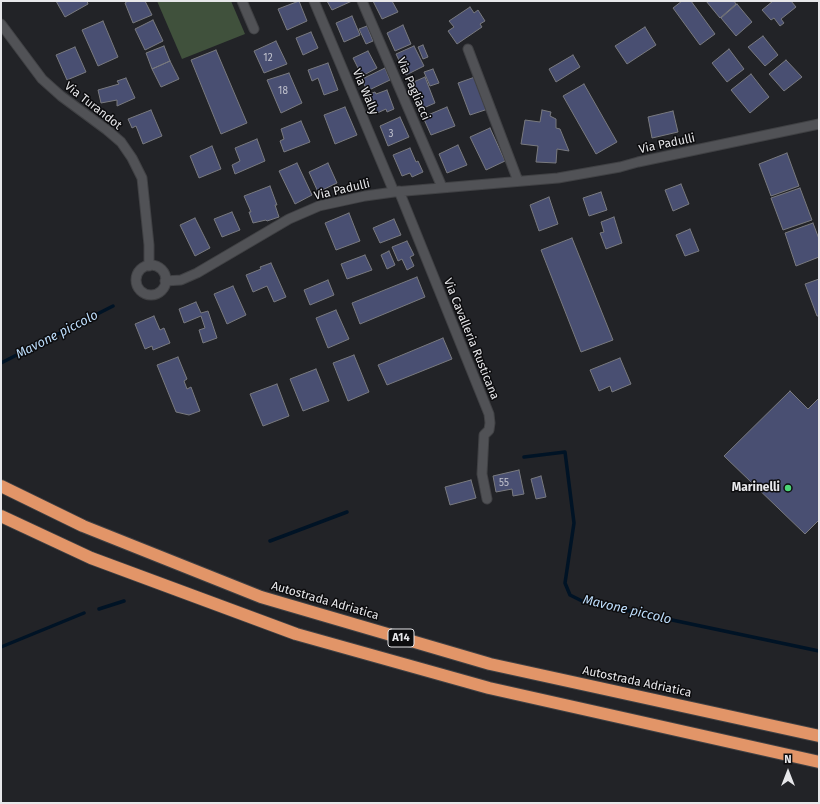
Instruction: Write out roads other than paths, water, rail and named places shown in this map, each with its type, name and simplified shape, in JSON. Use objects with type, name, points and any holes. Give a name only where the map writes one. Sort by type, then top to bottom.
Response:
[{"type":"highway","name":"Autostrada Adriatica","points":[[1,486],[83,526],[261,597],[490,664],[819,736]]},
{"type":"highway","name":"A14","points":[[1,516],[90,558],[296,634],[489,688],[819,762]]},
{"type":"street","points":[[242,1],[254,29]]},
{"type":"street","name":"Via Wally","points":[[314,1],[397,192]]},
{"type":"street","name":"Via Pagliacci","points":[[362,1],[442,187]]},
{"type":"street","name":"Via Turandot","points":[[1,24],[42,79],[61,96],[121,142],[132,158],[142,178],[149,245],[149,266]]},
{"type":"street","points":[[468,49],[518,181]]},
{"type":"street","name":"Via Padulli","points":[[165,281],[180,280],[198,273],[289,219],[319,206],[365,196],[397,192],[558,178],[620,167],[819,124]]},
{"type":"street","name":"Via Cavalleria Rusticana","points":[[397,192],[489,414],[490,423],[489,430],[484,435],[482,466],[482,474],[487,498]]},
{"type":"street","points":[[149,266],[158,268],[162,271],[165,281],[162,289],[156,294],[148,295],[141,292],[137,286],[136,277],[141,270],[149,266]]},
{"type":"waterway","name":"Mavone piccolo","points":[[1,363],[113,306]]},
{"type":"waterway","name":"Mavone piccolo","points":[[524,457],[565,452],[574,523],[565,583],[570,595],[582,601],[819,651]]},
{"type":"waterway","name":"Mavone piccolo","points":[[270,541],[347,512]]},
{"type":"waterway","name":"Mavone piccolo","points":[[99,609],[124,601]]},
{"type":"waterway","name":"Mavone piccolo","points":[[1,647],[84,613]]},
{"type":"place","name":"Marinelli","points":[[788,488]]}]
